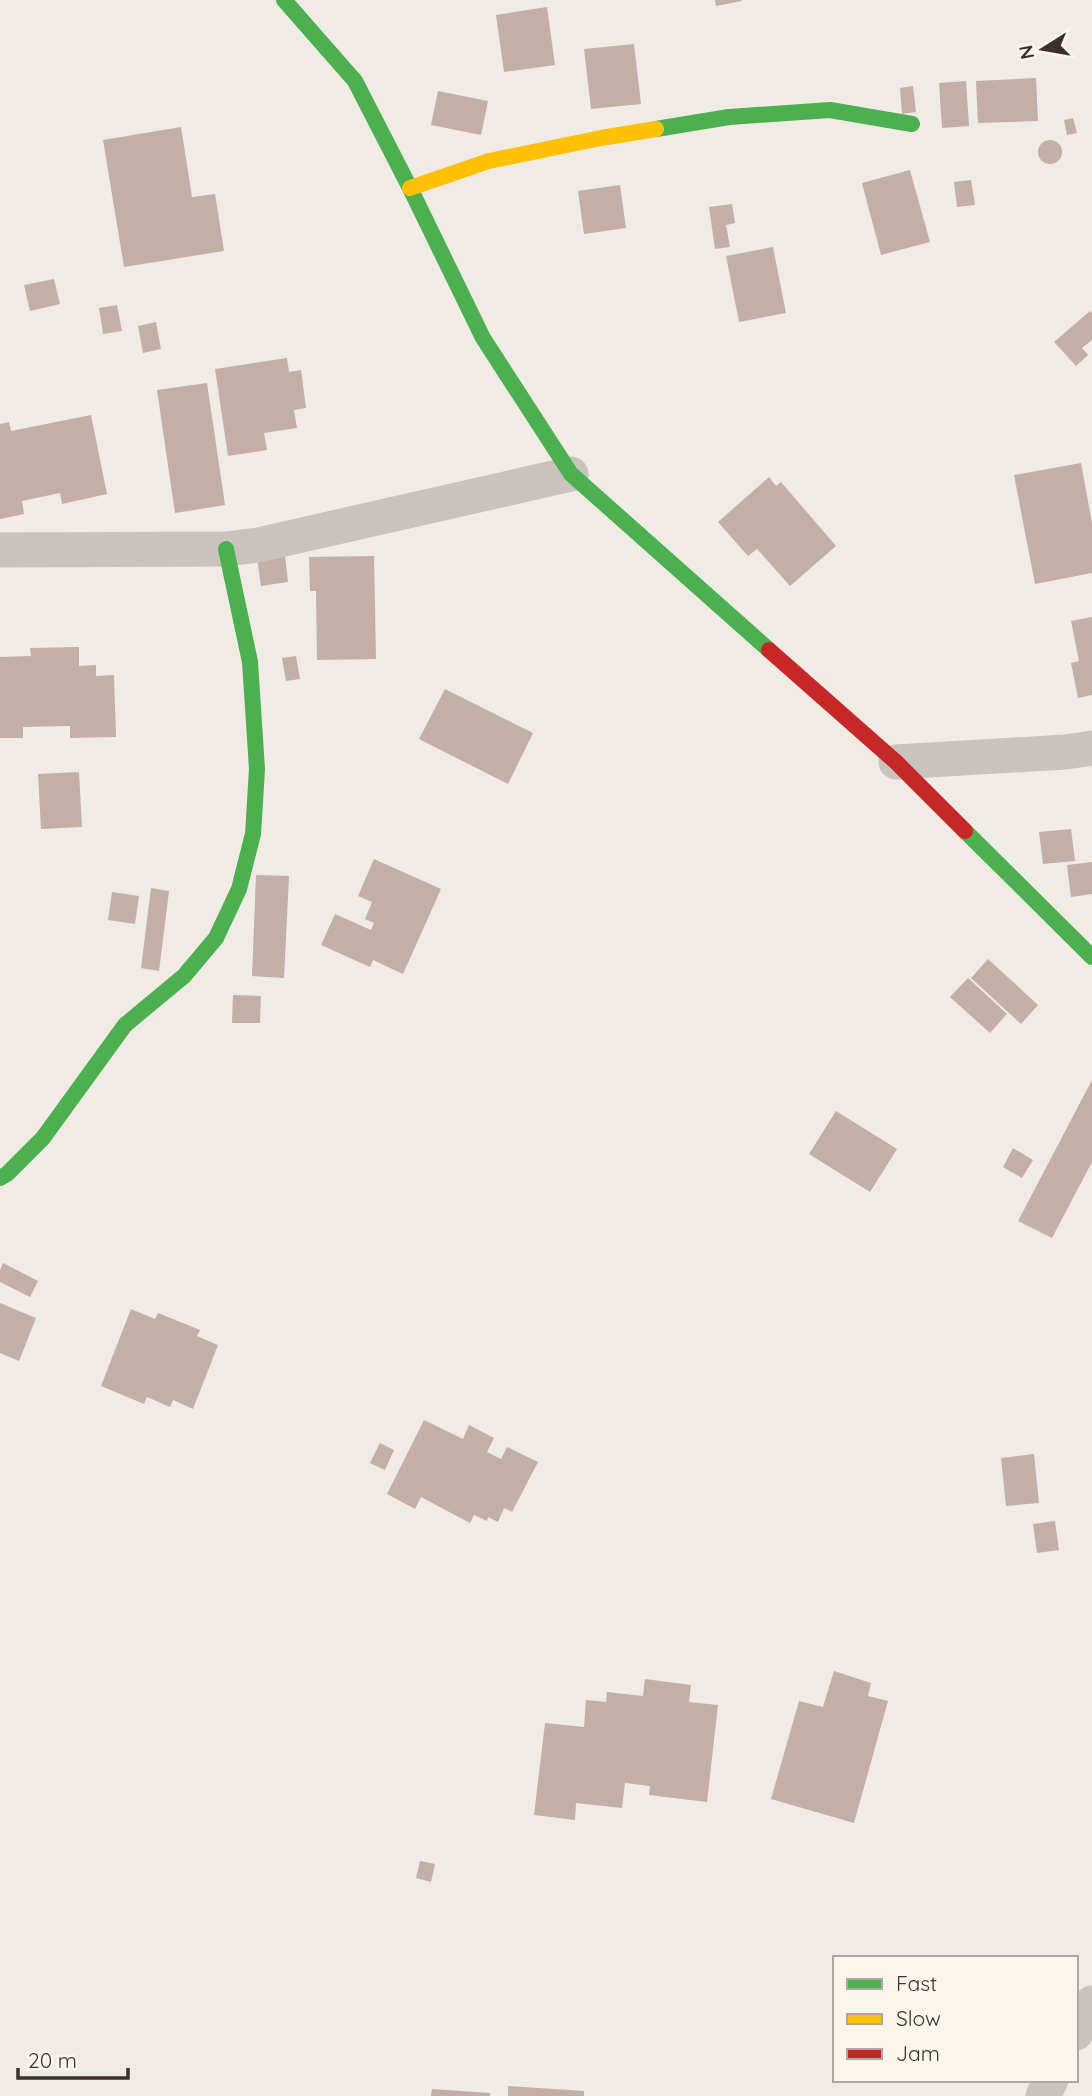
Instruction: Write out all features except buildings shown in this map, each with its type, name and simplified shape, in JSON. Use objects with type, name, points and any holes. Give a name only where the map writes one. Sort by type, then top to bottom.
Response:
[{"type":"street","points":[[284,0],[355,81],[483,338],[571,474],[896,762],[1092,957]]},
{"type":"street","points":[[410,188],[489,162],[601,138],[729,117],[830,110],[912,124]]},
{"type":"street","points":[[0,550],[226,549],[258,545],[571,474]]},
{"type":"street","points":[[0,1178],[43,1138],[125,1025],[184,976],[216,938],[239,888],[253,834],[257,769],[250,662],[226,549]]},
{"type":"street","points":[[896,762],[1066,752],[1092,747]]},
{"type":"street","points":[[1078,2029],[1092,2003]]},
{"type":"traffic: fast","points":[[284,0],[355,81],[483,338],[571,474],[769,650]]},
{"type":"traffic: fast","points":[[656,129],[729,117],[830,110],[912,124]]},
{"type":"traffic: fast","points":[[0,1178],[43,1138],[125,1025],[184,976],[216,938],[239,889],[253,834],[257,769],[250,662],[226,549]]},
{"type":"traffic: fast","points":[[965,831],[1092,957]]},
{"type":"traffic: slow","points":[[410,188],[489,161],[656,129]]},
{"type":"traffic: jam","points":[[769,650],[896,762],[965,831]]}]
